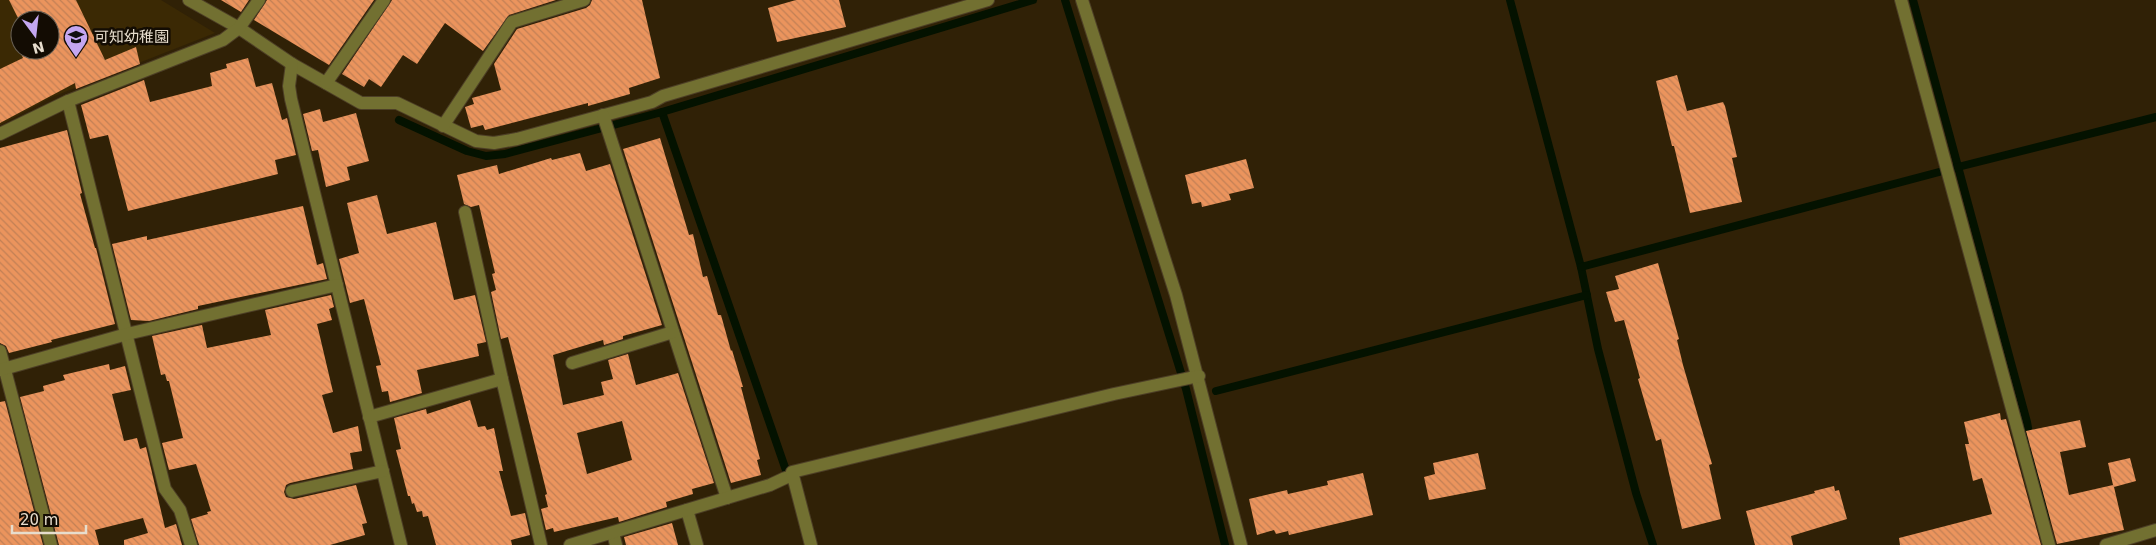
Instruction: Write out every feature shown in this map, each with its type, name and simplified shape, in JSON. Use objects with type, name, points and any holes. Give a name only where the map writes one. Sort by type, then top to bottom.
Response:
[{"type":"street","points":[[189,0],[239,28],[292,64],[361,103],[397,103],[476,141],[494,143],[603,117],[652,102],[663,96],[988,0]]},
{"type":"street","points":[[0,134],[68,102],[223,40],[239,28],[259,0]]},
{"type":"street","points":[[326,83],[384,0]]},
{"type":"street","points":[[443,126],[512,22],[584,0]]},
{"type":"street","points":[[1082,0],[1176,295],[1188,378],[1241,545]]},
{"type":"street","points":[[1901,0],[2049,545]]},
{"type":"street","points":[[292,64],[289,86],[291,99],[401,545]]},
{"type":"street","points":[[68,102],[165,489],[180,510],[191,545]]},
{"type":"street","points":[[603,117],[727,498]]},
{"type":"street","points":[[465,212],[541,545]]},
{"type":"street","points":[[2,370],[127,334],[337,285]]},
{"type":"street","points":[[572,363],[673,332]]},
{"type":"street","points":[[0,351],[2,370],[51,545]]},
{"type":"street","points":[[570,545],[614,539],[688,510],[770,485],[790,477],[792,472],[1114,394],[1188,378]]},
{"type":"street","points":[[369,416],[502,379]]},
{"type":"street","points":[[292,491],[383,471]]},
{"type":"street","points":[[790,477],[811,545]]},
{"type":"street","points":[[688,510],[696,545]]},
{"type":"street","points":[[2106,545],[2156,530]]},
{"type":"shaded area","name":"可知幼稚園","points":[[0,0],[161,0],[215,33],[52,97],[0,125]]},
{"type":"building","points":[[9,0],[76,0],[105,60],[136,47],[140,64],[76,89],[75,83],[0,123],[0,69],[19,60],[60,60],[60,10],[14,10]]},
{"type":"building","points":[[221,0],[249,0],[241,12]]},
{"type":"building","points":[[267,0],[374,0],[329,65],[254,20]]},
{"type":"building","points":[[392,0],[556,0],[509,15],[483,51],[445,23],[417,64],[403,55],[381,87],[369,79],[364,87],[342,74]]},
{"type":"building","points":[[592,0],[642,0],[660,78],[629,88],[630,94],[588,106],[588,103],[485,130],[483,125],[471,128],[465,107],[474,104],[472,98],[501,90],[494,64],[517,29],[586,8]]},
{"type":"building","points":[[796,0],[839,0],[846,27],[777,42],[768,8]]},
{"type":"building","points":[[248,58],[256,87],[272,83],[282,120],[287,118],[296,155],[275,160],[278,174],[128,211],[108,135],[90,139],[81,105],[144,80],[150,102],[212,86],[210,73],[227,68],[226,64]]},
{"type":"building","points":[[1677,75],[1687,111],[1723,102],[1737,157],[1732,158],[1742,202],[1690,213],[1656,81]]},
{"type":"building","points":[[320,109],[323,122],[356,113],[369,161],[347,167],[350,180],[326,187],[318,150],[312,151],[303,114]]},
{"type":"building","points":[[67,130],[82,193],[80,194],[115,324],[9,353],[6,346],[0,343],[0,148]]},
{"type":"building","points":[[660,138],[689,235],[693,234],[703,277],[707,276],[718,315],[721,315],[732,350],[760,459],[757,460],[761,475],[731,483],[623,149]]},
{"type":"building","points":[[580,153],[586,171],[610,164],[662,325],[623,336],[623,339],[604,345],[603,340],[553,355],[563,405],[604,395],[601,382],[613,379],[608,360],[628,354],[636,385],[678,373],[714,483],[692,489],[693,494],[666,502],[667,507],[619,522],[618,517],[554,532],[553,528],[546,530],[541,509],[548,507],[545,495],[547,494],[508,337],[501,339],[491,292],[496,290],[492,274],[495,273],[479,205],[471,207],[464,204],[457,175],[497,165],[499,174],[551,158],[552,160]],"holes":[[[622,421],[632,460],[587,474],[577,433]]]},
{"type":"building","points":[[1246,159],[1254,188],[1229,194],[1231,200],[1202,207],[1201,202],[1192,204],[1185,175]]},
{"type":"building","points":[[377,195],[387,234],[436,222],[454,300],[475,295],[486,342],[477,344],[479,356],[417,370],[422,393],[390,402],[388,391],[382,392],[376,366],[381,365],[364,299],[350,303],[339,259],[359,253],[347,203]]},
{"type":"building","points":[[303,206],[317,265],[323,263],[327,279],[198,306],[198,309],[149,321],[131,320],[112,244],[147,236],[147,240]]},
{"type":"building","points":[[1658,263],[1679,339],[1677,340],[1683,365],[1712,464],[1709,465],[1721,519],[1682,529],[1661,439],[1656,441],[1638,379],[1640,378],[1624,320],[1615,322],[1606,292],[1619,289],[1615,276]]},
{"type":"building","points":[[331,295],[334,307],[329,309],[332,320],[317,324],[333,392],[322,395],[333,433],[358,426],[362,451],[350,453],[353,469],[290,483],[286,485],[284,492],[286,497],[294,499],[356,485],[367,523],[362,524],[365,535],[330,545],[199,545],[191,519],[208,514],[207,512],[211,511],[196,464],[169,470],[162,443],[183,438],[169,381],[167,381],[165,374],[161,375],[152,336],[202,325],[207,348],[271,335],[265,310]]},
{"type":"building","points":[[109,364],[110,370],[125,366],[131,390],[112,394],[124,441],[137,438],[140,449],[146,447],[165,528],[176,524],[182,545],[124,545],[124,540],[148,533],[143,518],[95,530],[99,545],[59,545],[20,397],[44,391],[43,386],[65,380],[63,375]]},
{"type":"building","points":[[470,400],[478,427],[485,426],[487,430],[494,428],[503,471],[499,471],[511,516],[525,513],[530,535],[511,540],[512,545],[436,545],[428,516],[423,517],[422,511],[417,512],[414,503],[412,504],[410,496],[408,496],[396,450],[401,449],[394,418],[426,409],[427,414]]},
{"type":"building","points":[[5,401],[43,545],[0,545],[0,402]]},
{"type":"building","points":[[2000,413],[2001,420],[2006,419],[2041,545],[1900,545],[1899,538],[1992,514],[1982,478],[1973,481],[1965,444],[1969,444],[1964,422]]},
{"type":"building","points":[[2080,420],[2086,447],[2060,452],[2069,495],[2113,485],[2108,463],[2130,458],[2136,481],[2114,487],[2124,530],[2057,544],[2026,431]]},
{"type":"building","points":[[1478,453],[1486,489],[1429,500],[1424,477],[1435,474],[1433,463]]},
{"type":"building","points":[[1363,473],[1373,515],[1289,535],[1288,531],[1276,534],[1274,530],[1257,535],[1249,499],[1287,490],[1288,494],[1328,485],[1327,481]]},
{"type":"building","points":[[1834,486],[1835,491],[1839,490],[1847,519],[1791,536],[1793,545],[1755,545],[1746,511],[1815,493],[1814,491]]},
{"type":"building","points":[[672,523],[678,545],[626,545],[624,537]]},
{"type":"waterway","points":[[399,120],[467,151],[486,156],[505,154],[662,112],[1033,0]]},
{"type":"waterway","points":[[1065,0],[1186,389],[1225,545]]},
{"type":"waterway","points":[[1510,0],[1581,267],[1598,349],[1636,493],[1653,545]]},
{"type":"waterway","points":[[1913,0],[2027,422],[2030,440]]},
{"type":"waterway","points":[[662,112],[789,479]]},
{"type":"waterway","points":[[1581,267],[1958,167],[2156,117]]},
{"type":"waterway","points":[[1216,391],[1587,295]]},
{"type":"waterway","points":[[2032,451],[2048,517]]},
{"type":"place","name":"可知幼稚園","points":[[76,58]]}]
